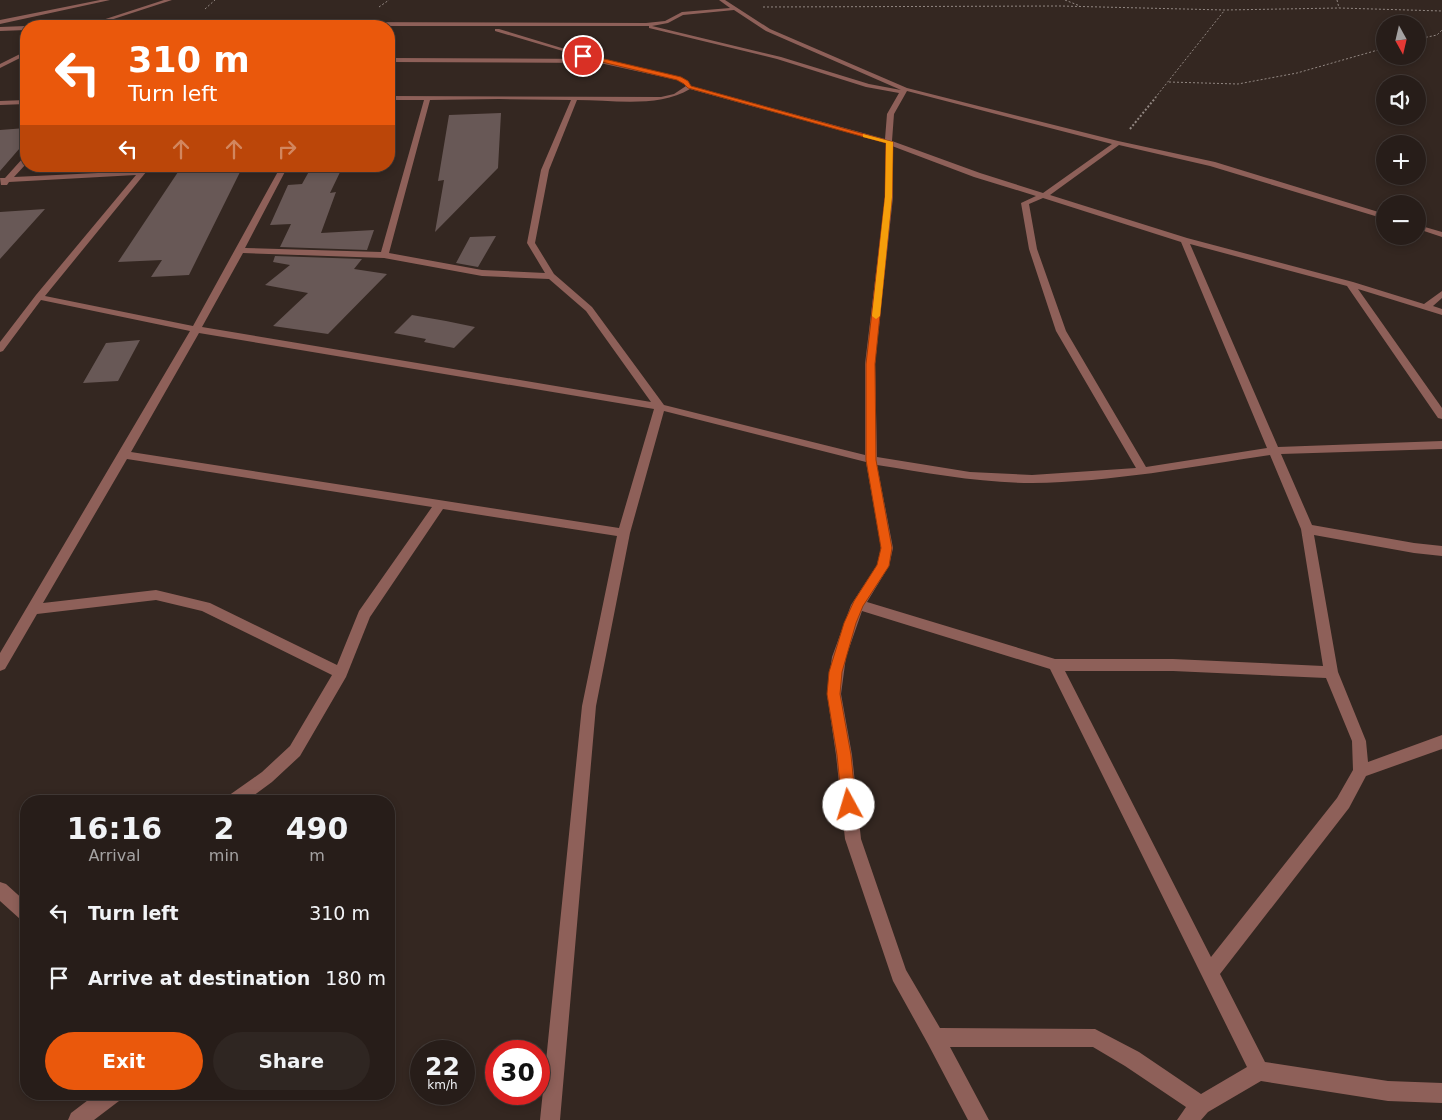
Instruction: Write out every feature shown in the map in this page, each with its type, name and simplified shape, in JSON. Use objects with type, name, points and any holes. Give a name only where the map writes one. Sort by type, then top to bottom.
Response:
[{"type":"street","points":[[0,22],[107,0]]},
{"type":"street","points":[[106,20],[169,0]]},
{"type":"street","points":[[722,0],[768,30],[904,90]]},
{"type":"street","points":[[395,25],[646,25],[666,22],[682,14],[733,8]]},
{"type":"street","points":[[481,25],[600,61],[679,79],[686,82],[690,87],[890,142],[978,175],[1184,240],[1350,284],[1442,312]]},
{"type":"street","points":[[646,25],[779,58],[868,86],[904,90],[1118,143],[1212,164],[1376,214]]},
{"type":"street","points":[[0,29],[20,28]]},
{"type":"street","points":[[0,66],[20,57]]},
{"type":"street","points":[[395,60],[600,61]]},
{"type":"street","points":[[395,98],[661,99],[676,95],[690,87]]},
{"type":"street","points":[[904,90],[891,108],[887,120],[890,142],[888,197],[870,364],[871,460],[887,548],[883,566],[858,605],[839,657],[834,694],[844,755],[853,839],[898,975],[935,1037],[979,1120]]},
{"type":"street","points":[[384,255],[428,97]]},
{"type":"street","points":[[575,98],[545,170],[531,243],[551,276],[589,309],[660,407]]},
{"type":"street","points":[[0,104],[20,102]]},
{"type":"street","points":[[1118,143],[1045,195],[1025,204],[1032,248],[1058,322],[1084,374],[1143,471]]},
{"type":"street","points":[[0,186],[3,180],[20,165]]},
{"type":"street","points":[[3,180],[117,172]]},
{"type":"street","points":[[0,349],[39,297],[143,172]]},
{"type":"street","points":[[0,665],[124,455],[282,172]]},
{"type":"street","points":[[1426,230],[1442,235]]},
{"type":"street","points":[[1184,240],[1307,529],[1330,672],[1358,742],[1361,770],[1343,803],[1210,972]]},
{"type":"street","points":[[240,250],[384,255],[482,273],[551,276]]},
{"type":"street","points":[[1350,284],[1442,416]]},
{"type":"street","points":[[1426,307],[1442,294]]},
{"type":"street","points":[[39,297],[194,329],[660,407],[871,460],[970,476],[1032,479],[1088,476],[1143,471],[1274,451],[1442,445]]},
{"type":"street","points":[[550,1120],[589,706],[624,533],[660,407]]},
{"type":"street","points":[[124,455],[624,533]]},
{"type":"street","points":[[242,795],[267,777],[295,751],[341,673],[364,615],[440,504]]},
{"type":"street","points":[[1307,529],[1414,548],[1442,551]]},
{"type":"street","points":[[33,609],[156,595],[205,608],[341,673]]},
{"type":"street","points":[[858,605],[1055,665],[1173,665],[1330,672]]},
{"type":"street","points":[[1055,665],[1258,1070]]},
{"type":"street","points":[[1361,770],[1442,742]]},
{"type":"street","points":[[0,890],[20,908]]},
{"type":"street","points":[[935,1037],[1094,1038],[1132,1059],[1201,1105]]},
{"type":"street","points":[[1187,1120],[1201,1105],[1258,1070],[1388,1091],[1442,1092]]},
{"type":"street","points":[[78,1120],[104,1100]]},
{"type":"path","points":[[1065,0],[1082,7]]},
{"type":"path","points":[[1337,0],[1339,8]]},
{"type":"path","points":[[733,8],[825,6],[1082,7],[1225,10],[1339,8],[1442,11]]},
{"type":"path","points":[[1118,143],[1225,10]]},
{"type":"path","points":[[1426,37],[1437,34],[1442,30]]},
{"type":"path","points":[[1169,82],[1238,84],[1297,73],[1376,51]]},
{"type":"building","points":[[501,113],[498,168],[435,232],[444,180],[438,181],[449,115]]},
{"type":"building","points":[[20,128],[20,148],[0,171],[0,130]]},
{"type":"building","points":[[178,172],[240,172],[189,275],[151,277],[162,260],[118,262]]},
{"type":"building","points":[[309,172],[340,172],[330,193],[336,192],[321,233],[374,230],[367,250],[280,247],[291,224],[270,225],[288,185],[302,184]]},
{"type":"building","points":[[45,209],[0,259],[0,212]]},
{"type":"building","points":[[496,236],[478,267],[456,263],[470,237]]},
{"type":"building","points":[[275,256],[362,259],[354,269],[387,274],[328,334],[273,326],[308,293],[265,285],[290,265],[273,262]]},
{"type":"building","points":[[412,315],[475,327],[454,348],[424,342],[426,339],[394,333]]},
{"type":"building","points":[[140,340],[118,381],[83,383],[106,343]]},
{"type":"slow traffic","points":[[866,136],[890,142],[888,197],[876,316]]},
{"type":"route","points":[[583,56],[679,79],[686,82],[690,87],[890,142],[888,197],[870,364],[871,460],[887,548],[883,566],[858,605],[850,623],[835,672],[834,694],[844,755],[849,805]]}]
